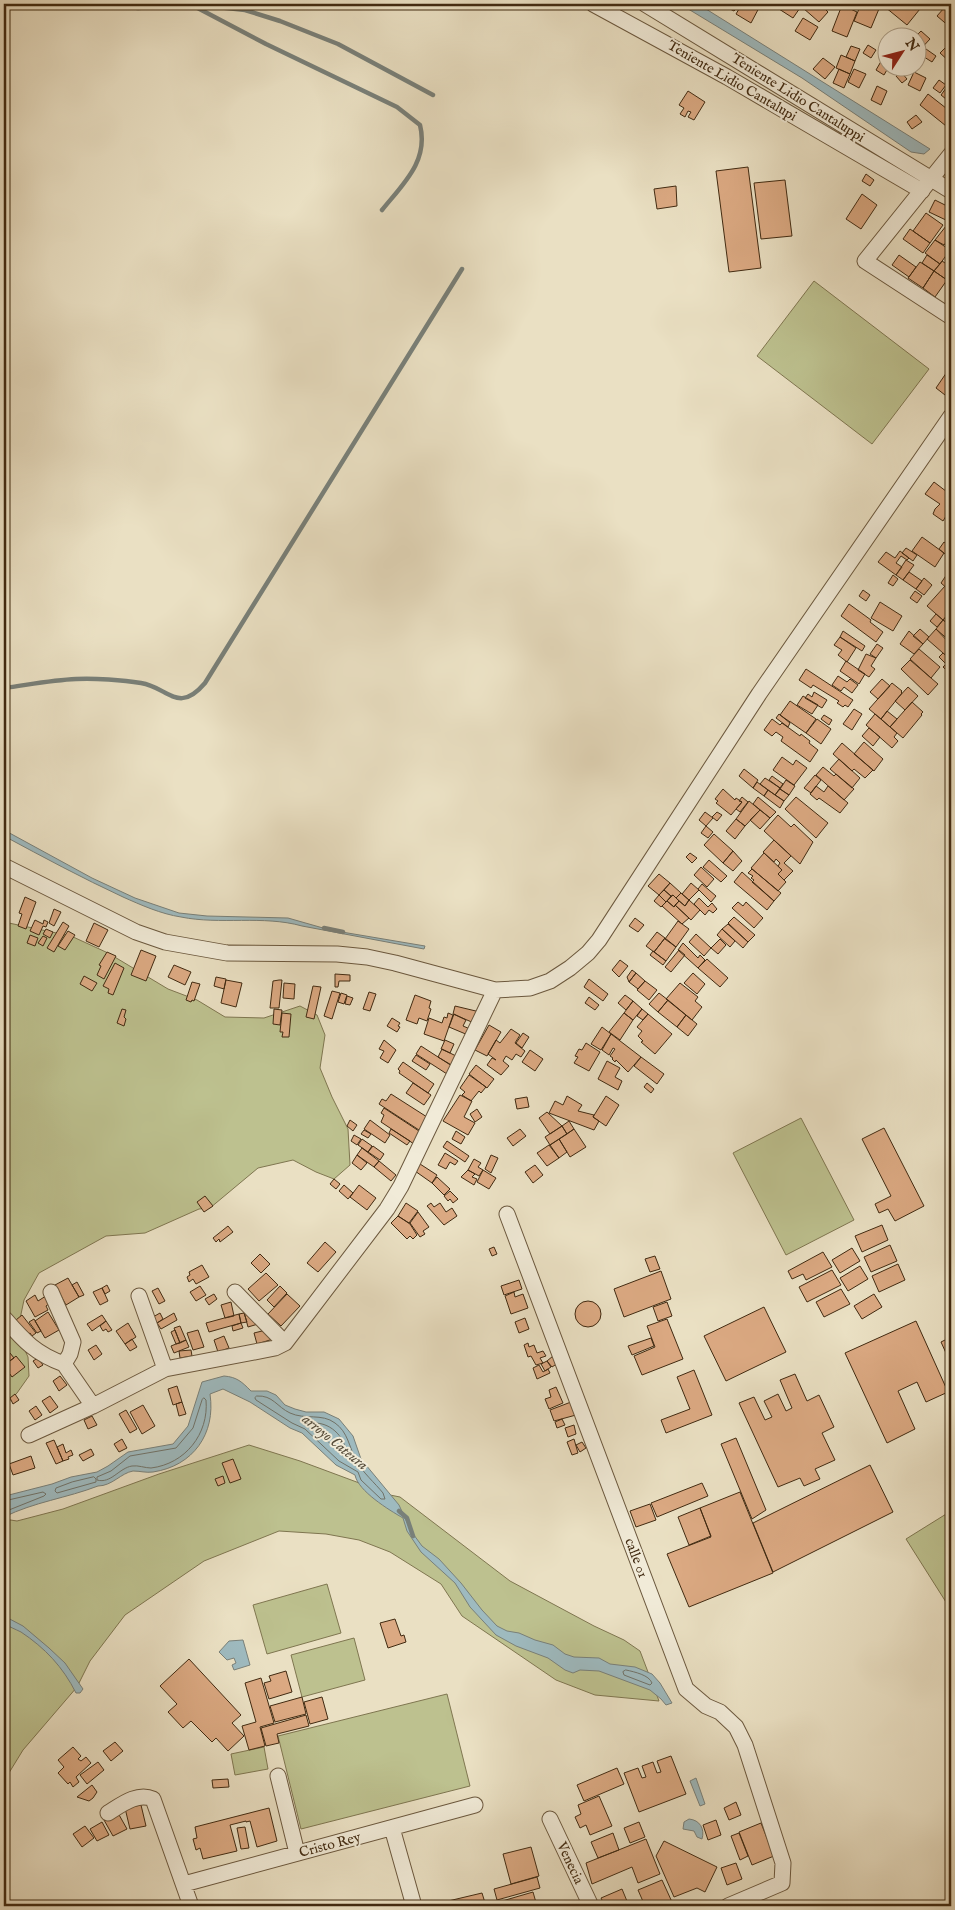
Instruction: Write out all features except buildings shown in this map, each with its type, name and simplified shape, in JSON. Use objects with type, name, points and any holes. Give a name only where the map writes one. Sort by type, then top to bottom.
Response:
[{"type":"street","name":"Teniente Lidio Cantalupi","points":[[594,4],[926,186]]},
{"type":"street","name":"Teniente Lidio Cantaluppi","points":[[645,4],[926,186],[951,191]]},
{"type":"street","points":[[951,154],[865,261],[951,317]]},
{"type":"street","points":[[4,866],[136,932],[165,942],[227,953],[337,954],[367,958],[395,963],[495,990],[530,988],[550,981],[588,953],[599,940],[763,688],[951,416]]},
{"type":"street","points":[[29,1435],[93,1406],[165,1369],[275,1348],[285,1343],[387,1209],[495,990]]},
{"type":"street","name":"calle 01","points":[[507,1214],[686,1689],[706,1706],[720,1712],[736,1727],[745,1744],[783,1863],[782,1883],[728,1906]]},
{"type":"street","points":[[51,1292],[74,1342],[64,1364]]},
{"type":"street","points":[[235,1292],[285,1343]]},
{"type":"street","points":[[139,1296],[165,1369]]},
{"type":"street","points":[[5,1319],[34,1350],[45,1357],[64,1364],[93,1406]]},
{"type":"street","points":[[278,1776],[297,1853]]},
{"type":"street","points":[[108,1813],[138,1797],[146,1796],[153,1799],[184,1884],[190,1906]]},
{"type":"street","name":"Cristo Rey","points":[[184,1884],[475,1805]]},
{"type":"street","name":"Venecia","points":[[550,1819],[591,1906]]},
{"type":"street","points":[[392,1828],[414,1906]]},
{"type":"green space","points":[[814,281],[929,369],[872,444],[757,356]]},
{"type":"green space","points":[[4,922],[71,936],[108,953],[168,989],[197,1000],[225,1017],[264,1018],[300,1006],[317,1015],[325,1035],[320,1068],[348,1129],[350,1165],[334,1179],[293,1160],[258,1168],[210,1208],[199,1209],[145,1233],[106,1236],[39,1273],[24,1300],[17,1333],[28,1357],[29,1376],[4,1407]]},
{"type":"green space","points":[[801,1118],[854,1220],[786,1255],[733,1153]]},
{"type":"green space","points":[[249,1445],[300,1461],[362,1484],[380,1493],[400,1497],[510,1581],[624,1640],[640,1651],[659,1701],[595,1695],[556,1680],[462,1616],[441,1584],[390,1552],[359,1540],[326,1534],[279,1531],[204,1561],[125,1615],[90,1661],[77,1687],[23,1750],[4,1781],[4,1519],[17,1521],[63,1509],[159,1474]]},
{"type":"green space","points":[[951,1511],[951,1610],[906,1539]]},
{"type":"green space","points":[[327,1584],[341,1633],[267,1654],[253,1605]]},
{"type":"green space","points":[[354,1638],[365,1680],[302,1697],[291,1655]]},
{"type":"green space","points":[[447,1694],[470,1786],[301,1829],[278,1736]]},
{"type":"green space","points":[[264,1747],[268,1769],[235,1775],[231,1754]]},
{"type":"water","points":[[680,4],[698,4],[930,149],[924,154],[911,152],[802,78]]},
{"type":"water","points":[[4,830],[92,878],[135,898],[179,913],[207,916],[288,918],[330,930],[425,946],[424,949],[272,921],[211,920],[166,914],[123,897],[63,867],[4,836]]},
{"type":"water","points":[[224,1376],[239,1380],[251,1391],[267,1391],[276,1395],[285,1405],[295,1409],[306,1412],[324,1412],[339,1419],[353,1436],[361,1459],[399,1505],[411,1531],[422,1546],[439,1559],[497,1626],[507,1631],[519,1633],[553,1645],[565,1654],[574,1657],[599,1658],[610,1664],[635,1667],[652,1674],[672,1703],[666,1705],[650,1690],[599,1671],[580,1670],[573,1673],[565,1670],[548,1658],[516,1646],[496,1635],[470,1607],[455,1583],[421,1552],[407,1531],[403,1518],[375,1500],[357,1481],[355,1475],[336,1465],[302,1433],[290,1428],[250,1402],[223,1389],[210,1394],[211,1409],[205,1435],[199,1446],[180,1463],[167,1469],[153,1472],[129,1472],[108,1484],[27,1508],[4,1517],[5,1496],[71,1477],[97,1472],[128,1452],[173,1444],[188,1426],[202,1382]]},
{"type":"water","points":[[4,1616],[23,1626],[65,1663],[83,1689],[80,1693],[76,1693],[59,1666],[46,1651],[21,1632],[4,1623]]},
{"type":"water","points":[[243,1640],[250,1665],[234,1670],[232,1665],[236,1663],[234,1658],[227,1660],[219,1652],[229,1641]]},
{"type":"water","points":[[696,1778],[705,1804],[700,1806],[690,1781]]},
{"type":"water","points":[[689,1819],[696,1821],[701,1826],[703,1832],[702,1839],[697,1837],[694,1831],[683,1829],[684,1822]]},
{"type":"waterway","points":[[104,4],[138,8],[190,4],[245,10],[280,21],[338,44],[433,95]]},
{"type":"waterway","points":[[190,4],[266,44],[397,107],[420,125],[422,138],[421,150],[417,161],[406,181],[382,210]]},
{"type":"waterway","points":[[4,688],[58,680],[91,679],[141,683],[180,698],[187,697],[196,692],[205,683],[462,269]]},
{"type":"waterway","points":[[324,928],[343,932]]},
{"type":"waterway","name":"arroyo Cateura","points":[[399,1511],[407,1518],[413,1536]]}]
